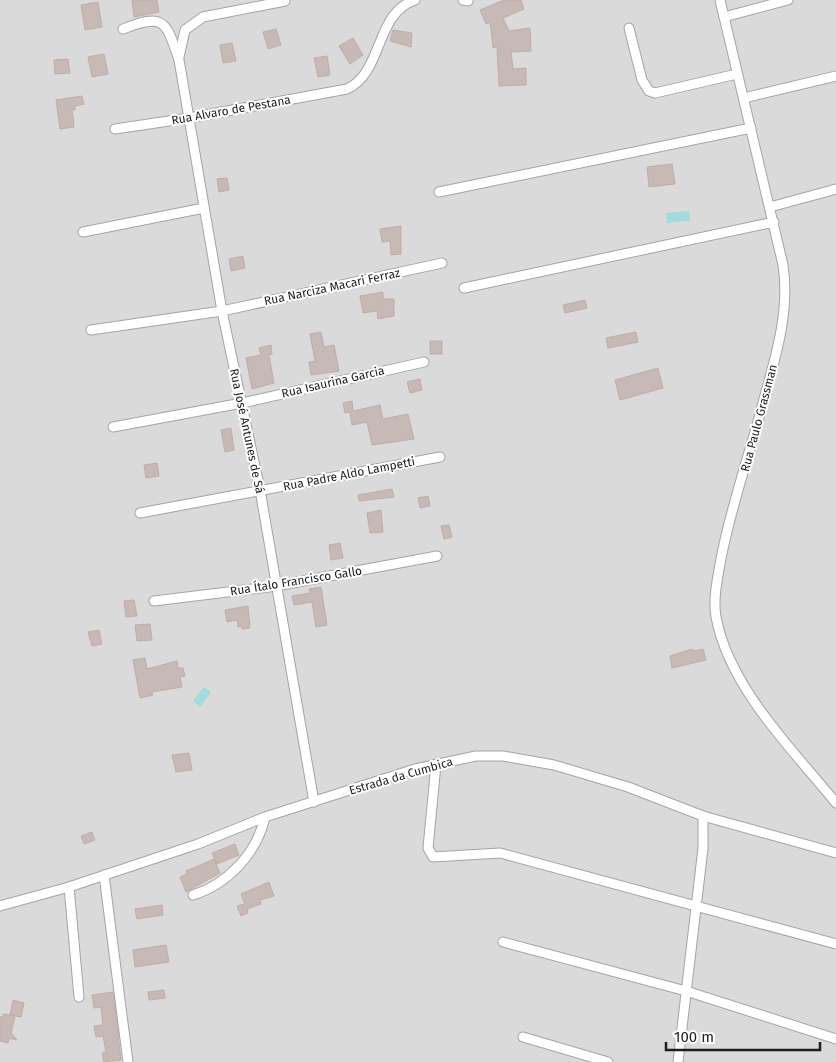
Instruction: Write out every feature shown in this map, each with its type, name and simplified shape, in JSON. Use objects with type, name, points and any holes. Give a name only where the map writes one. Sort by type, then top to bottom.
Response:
[{"type":"street","name":"Rua Alvaro de Pestana","points":[[115,129],[189,118],[347,89],[362,80],[395,12],[407,2],[414,0]]},
{"type":"street","name":"Rua Paulo Grassman","points":[[720,0],[774,222],[785,280],[785,305],[776,354],[724,542],[716,586],[715,615],[730,661],[748,691],[796,755],[836,803]]},
{"type":"street","points":[[724,17],[788,0]]},
{"type":"street","points":[[179,60],[181,40],[185,30],[198,20],[245,8],[285,1]]},
{"type":"street","points":[[123,29],[143,21],[162,23],[169,30],[179,60]]},
{"type":"street","points":[[630,28],[642,80],[649,91],[655,93],[737,74]]},
{"type":"street","name":"Rua José Antunes de Sá","points":[[179,60],[222,311],[260,490],[314,802]]},
{"type":"street","points":[[744,98],[836,76]]},
{"type":"street","points":[[439,192],[751,128]]},
{"type":"street","points":[[770,207],[836,189]]},
{"type":"street","points":[[83,232],[204,208]]},
{"type":"street","points":[[464,288],[774,222]]},
{"type":"street","name":"Rua Narciza Macari Ferraz","points":[[91,330],[222,311],[442,263]]},
{"type":"street","name":"Rua Isaurina Garcia","points":[[113,427],[242,403],[424,362]]},
{"type":"street","name":"Rua Padre Aldo Lampetti","points":[[140,513],[440,457]]},
{"type":"street","name":"Rua Ítalo Francisco Gallo","points":[[154,601],[276,586],[437,556]]},
{"type":"street","name":"Estrada da Cumbica","points":[[0,906],[69,888],[198,844],[266,817],[436,764],[476,756],[527,759],[628,787],[703,816],[836,853]]},
{"type":"street","points":[[436,764],[428,848],[433,857],[500,853],[696,904],[836,944]]},
{"type":"street","points":[[678,1062],[703,848],[703,816]]},
{"type":"street","points":[[194,895],[225,880],[245,859],[262,829],[266,817]]},
{"type":"street","points":[[104,875],[128,1062]]},
{"type":"street","points":[[69,888],[79,997]]},
{"type":"street","points":[[502,942],[686,991],[836,1039]]},
{"type":"street","points":[[523,1037],[608,1062]]},
{"type":"shaded area","points":[[0,0],[836,0],[836,1062],[0,1062]]},
{"type":"water","points":[[689,211],[690,221],[667,223],[666,213]]},
{"type":"water","points":[[204,687],[211,692],[200,707],[193,701]]},
{"type":"building","points":[[132,0],[157,0],[159,12],[134,17]]},
{"type":"building","points":[[504,0],[521,0],[524,9],[503,18],[509,31],[530,28],[531,51],[511,52],[513,69],[526,68],[526,85],[499,86],[497,47],[493,48],[490,22],[486,24],[480,10]]},
{"type":"building","points":[[98,2],[102,27],[85,30],[81,5]]},
{"type":"building","points":[[276,29],[281,45],[268,49],[263,32]]},
{"type":"building","points":[[393,30],[412,33],[411,47],[390,41]]},
{"type":"building","points":[[353,38],[363,55],[350,64],[339,46]]},
{"type":"building","points":[[232,43],[236,61],[223,63],[220,45]]},
{"type":"building","points":[[104,54],[108,74],[92,77],[88,57]]},
{"type":"building","points":[[327,56],[330,75],[318,77],[314,58]]},
{"type":"building","points":[[68,59],[70,73],[55,74],[54,60]]},
{"type":"building","points":[[82,96],[84,104],[75,106],[75,110],[72,110],[74,127],[60,129],[56,100]]},
{"type":"building","points":[[672,164],[675,184],[649,187],[647,167]]},
{"type":"building","points":[[227,178],[229,190],[219,192],[217,179]]},
{"type":"building","points":[[401,226],[401,254],[391,255],[390,241],[382,242],[380,229]]},
{"type":"building","points":[[243,256],[245,268],[231,271],[229,259]]},
{"type":"building","points":[[383,292],[383,299],[394,299],[394,316],[378,319],[377,311],[363,313],[360,296]]},
{"type":"building","points":[[585,300],[587,308],[565,313],[563,305]]},
{"type":"building","points":[[321,332],[324,347],[334,345],[339,371],[311,375],[309,362],[315,361],[310,334]]},
{"type":"building","points":[[636,332],[638,342],[608,348],[606,338]]},
{"type":"building","points":[[430,341],[442,341],[442,354],[430,354]]},
{"type":"building","points":[[271,345],[272,354],[269,355],[274,383],[252,389],[246,358],[261,355],[259,348]]},
{"type":"building","points":[[658,368],[663,388],[620,400],[615,380]]},
{"type":"building","points":[[420,379],[422,390],[410,393],[407,382]]},
{"type":"building","points":[[352,401],[353,411],[380,405],[383,419],[408,414],[414,439],[372,445],[367,422],[352,425],[350,412],[345,413],[343,403]]},
{"type":"building","points":[[231,428],[234,450],[225,452],[221,430]]},
{"type":"building","points":[[157,463],[159,476],[146,478],[144,465]]},
{"type":"building","points":[[392,489],[394,497],[359,501],[358,495]]},
{"type":"building","points":[[428,496],[430,506],[420,508],[418,498]]},
{"type":"building","points":[[381,510],[383,532],[370,533],[367,513]]},
{"type":"building","points":[[449,525],[452,537],[444,539],[441,526]]},
{"type":"building","points":[[340,543],[343,558],[331,560],[329,545]]},
{"type":"building","points":[[321,587],[327,625],[316,627],[312,602],[294,605],[292,596],[310,593],[309,589]]},
{"type":"building","points":[[134,600],[137,616],[126,617],[124,601]]},
{"type":"building","points":[[248,606],[250,628],[242,629],[242,626],[238,627],[237,620],[227,622],[225,610]]},
{"type":"building","points":[[150,624],[152,640],[137,641],[135,625]]},
{"type":"building","points":[[99,630],[102,644],[92,646],[88,632]]},
{"type":"building","points":[[692,649],[694,651],[703,649],[706,660],[672,668],[670,656]]},
{"type":"building","points":[[145,658],[147,669],[177,661],[178,668],[183,668],[185,676],[180,677],[182,687],[152,692],[153,695],[140,698],[133,660]]},
{"type":"building","points":[[189,753],[192,770],[176,772],[172,755]]},
{"type":"building","points":[[92,832],[95,840],[84,844],[81,836]]},
{"type":"building","points":[[235,844],[239,855],[217,864],[212,853]]},
{"type":"building","points":[[214,859],[220,873],[186,892],[180,877],[187,874],[186,871]]},
{"type":"building","points":[[269,882],[274,896],[260,900],[261,904],[247,909],[248,913],[241,916],[237,906],[245,904],[241,894]]},
{"type":"building","points":[[162,905],[163,915],[137,919],[135,909]]},
{"type":"building","points":[[166,945],[169,962],[135,967],[133,950]]},
{"type":"building","points":[[164,990],[165,998],[149,1000],[148,992]]},
{"type":"building","points":[[113,992],[121,1060],[104,1062],[102,1053],[106,1052],[103,1036],[96,1037],[94,1026],[103,1025],[101,1007],[94,1008],[92,995]]},
{"type":"building","points":[[13,1000],[24,1003],[21,1017],[10,1015]]},
{"type":"building","points":[[3,1014],[15,1016],[11,1033],[17,1040],[9,1038],[8,1043],[0,1041],[0,1017],[3,1017]]}]
